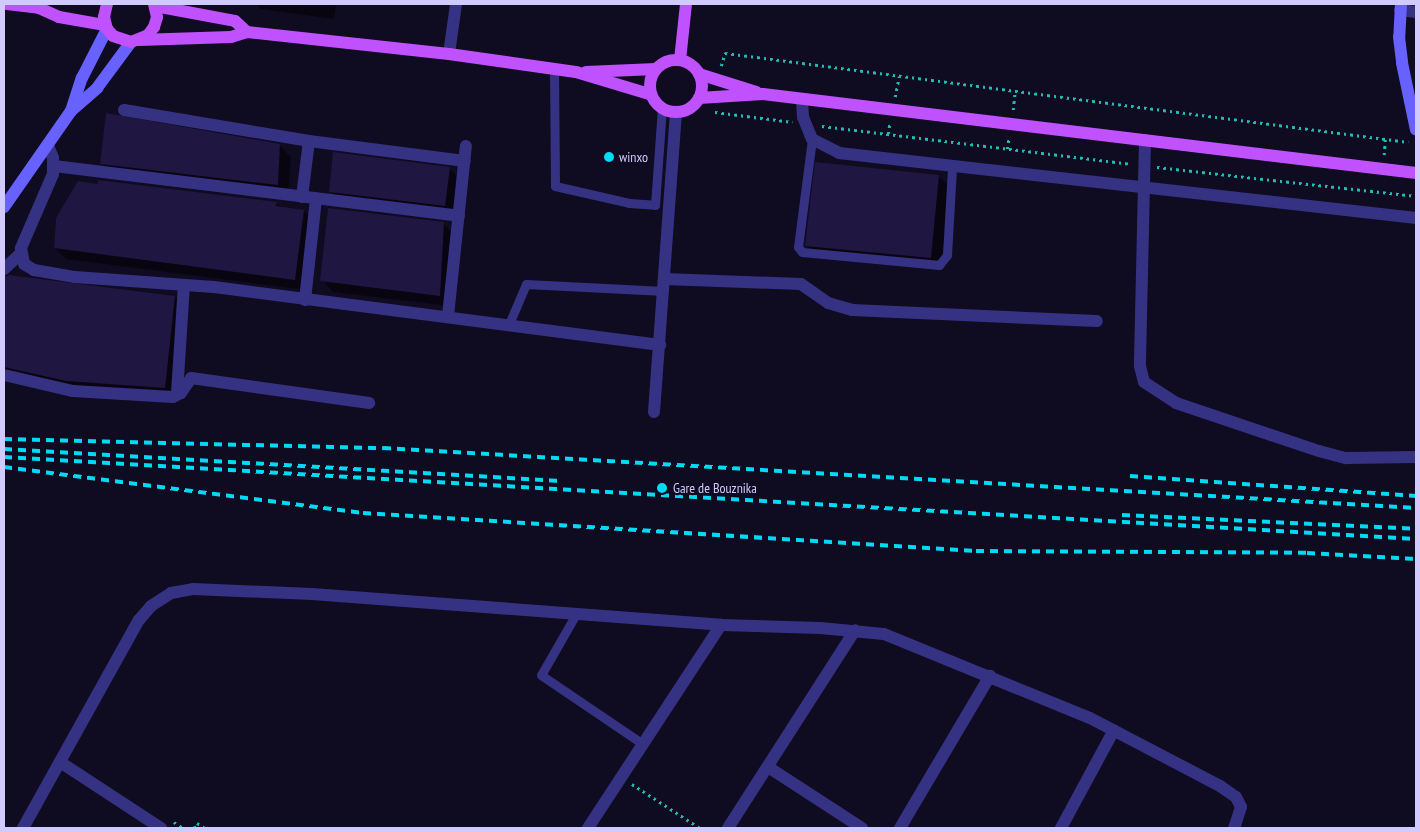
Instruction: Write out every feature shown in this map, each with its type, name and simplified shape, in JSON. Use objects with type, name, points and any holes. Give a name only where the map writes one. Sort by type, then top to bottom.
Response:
[{"type":"main road","points":[[8,4],[44,6],[59,17],[106,27]]},
{"type":"main road","points":[[106,4],[106,27],[113,36],[134,41],[231,37],[247,32],[449,54],[576,72],[652,95]]},
{"type":"main road","points":[[680,60],[686,4]]},
{"type":"main road","points":[[134,41],[154,27],[154,5],[235,22],[247,32]]},
{"type":"main road","points":[[576,72],[656,69],[671,60],[680,60],[688,62],[699,74],[702,82],[699,98],[689,108],[676,112],[662,107],[652,95],[650,86],[656,69]]},
{"type":"main road","points":[[699,74],[763,94],[1416,173]]},
{"type":"main road","points":[[699,98],[763,94]]},
{"type":"street","points":[[449,54],[456,4]]},
{"type":"street","points":[[1416,12],[1401,7],[1401,54],[1414,105],[1416,130]]},
{"type":"street","points":[[71,111],[82,78],[106,27]]},
{"type":"street","points":[[4,206],[71,111],[98,88],[134,41]]},
{"type":"street","points":[[802,99],[806,124],[812,139],[839,153],[1416,218]]},
{"type":"street","points":[[124,110],[309,141],[465,161]]},
{"type":"street","points":[[654,412],[676,112]]},
{"type":"street","points":[[1145,140],[1140,366],[1142,378],[1148,387],[1176,403],[1319,451],[1346,458],[1416,458]]},
{"type":"street","points":[[302,197],[309,141]]},
{"type":"street","points":[[4,269],[20,254],[54,166],[48,145]]},
{"type":"street","points":[[448,316],[466,146]]},
{"type":"street","points":[[54,166],[459,216]]},
{"type":"street","points":[[305,300],[316,199]]},
{"type":"street","points":[[20,254],[24,264],[39,271],[184,285],[448,316],[660,345]]},
{"type":"street","points":[[664,285],[801,284],[828,303],[852,310],[1097,321]]},
{"type":"street","points":[[177,396],[184,285]]},
{"type":"street","points":[[4,376],[73,391],[177,396]]},
{"type":"street","points":[[177,396],[192,378],[369,403]]},
{"type":"street","points":[[23,828],[139,620],[151,606],[171,593],[194,589],[256,590],[721,626],[855,630],[884,634],[990,676],[1114,730],[1231,792],[1241,807],[1234,828]]},
{"type":"street","points":[[588,828],[721,626]]},
{"type":"street","points":[[728,828],[855,630]]},
{"type":"street","points":[[900,828],[990,676]]},
{"type":"street","points":[[1060,828],[1114,730]]},
{"type":"street","points":[[60,762],[161,828]]},
{"type":"street","points":[[768,767],[862,828]]},
{"type":"lane","points":[[554,69],[555,186],[629,203],[655,205],[662,107]]},
{"type":"lane","points":[[812,139],[798,247],[802,252],[939,265],[947,255],[952,167]]},
{"type":"lane","points":[[509,324],[526,284],[664,285]]},
{"type":"lane","points":[[576,614],[541,675],[643,744]]},
{"type":"path","points":[[716,79],[725,53],[1416,143]]},
{"type":"path","points":[[713,98],[711,112],[1416,196]]},
{"type":"path","points":[[622,777],[700,828]]},
{"type":"path","points":[[194,828],[197,823],[205,828]]},
{"type":"building","points":[[106,113],[280,144],[278,185],[100,164]]},
{"type":"building","points":[[333,152],[450,167],[445,206],[329,192]]},
{"type":"building","points":[[815,162],[939,175],[931,258],[805,246]]},
{"type":"building","points":[[98,180],[277,202],[276,206],[304,210],[295,280],[54,248],[56,218],[78,181],[98,184]]},
{"type":"building","points":[[328,208],[444,222],[440,296],[320,281]]},
{"type":"building","points":[[9,275],[175,296],[165,388],[66,381],[4,367],[4,277]]},
{"type":"railway","points":[[4,439],[383,448],[1416,508]]},
{"type":"railway","points":[[4,449],[560,481]]},
{"type":"railway","points":[[4,457],[1416,539]]},
{"type":"railway","points":[[4,467],[363,513],[976,551],[1307,553],[1416,559]]},
{"type":"railway","points":[[1130,476],[1416,496]]},
{"type":"railway","points":[[1122,515],[1416,529]]},
{"type":"place","name":"winxo","points":[[609,157]]},
{"type":"place","name":"Gare de Bouznika","points":[[662,488]]}]
